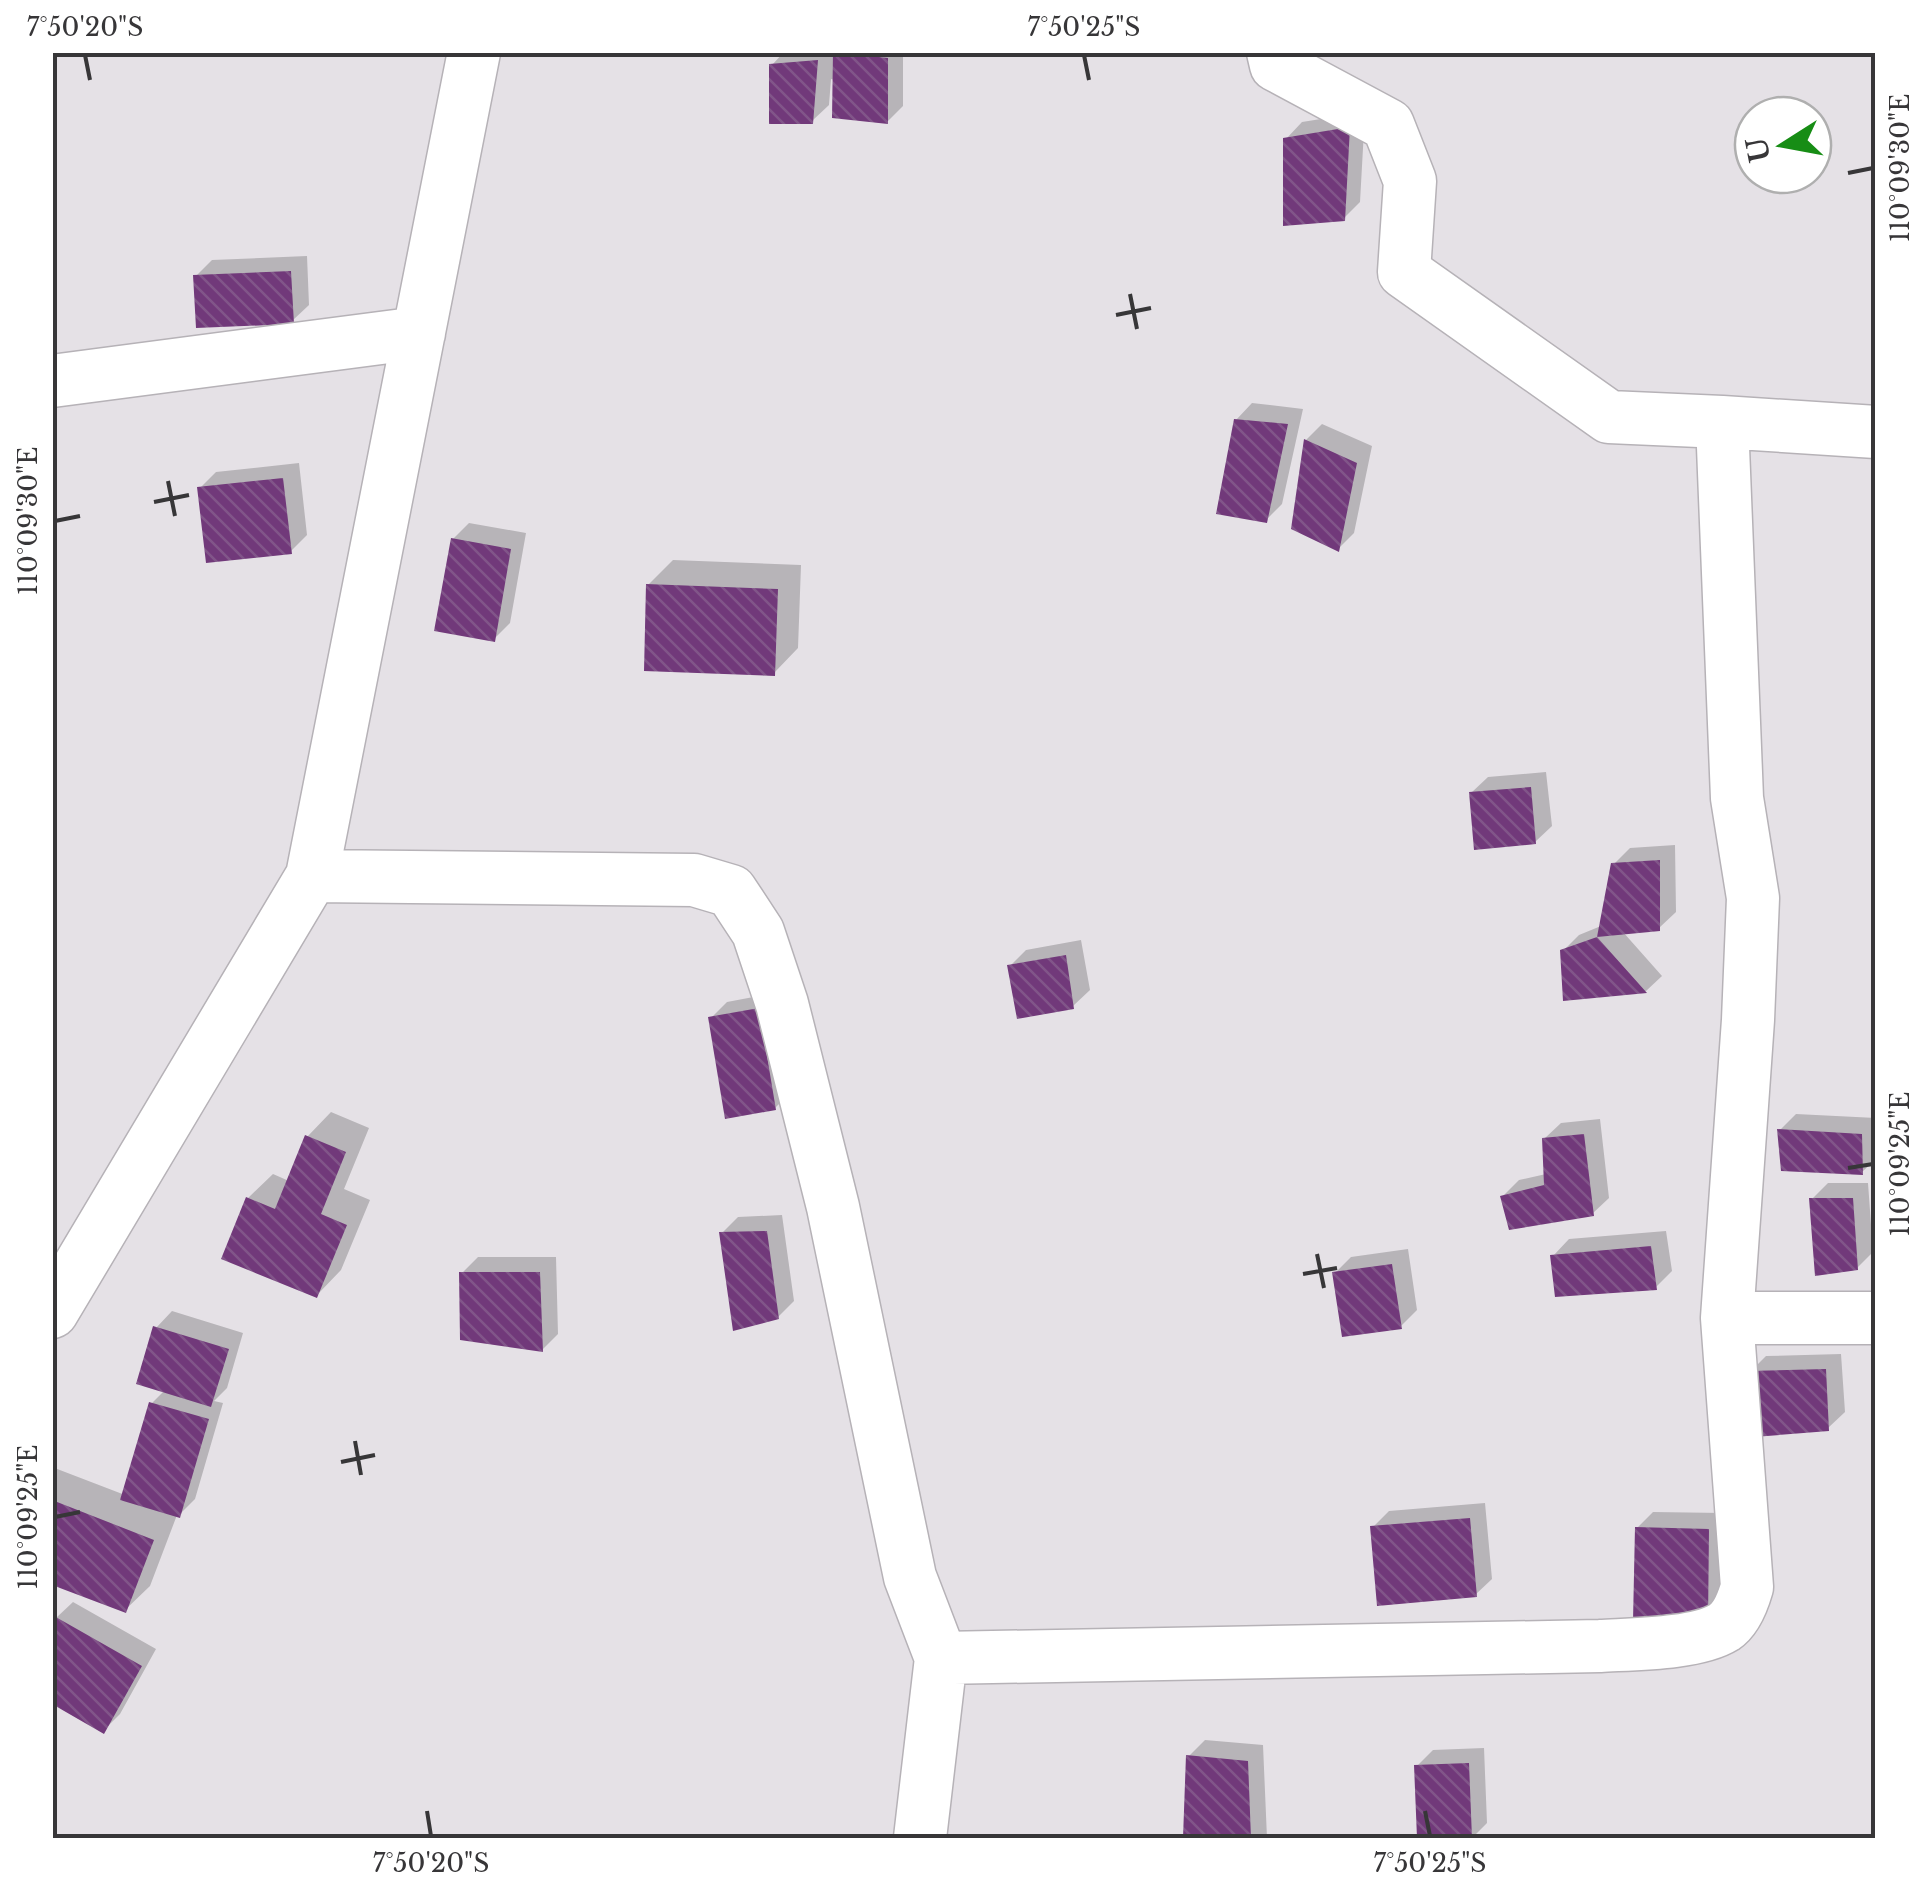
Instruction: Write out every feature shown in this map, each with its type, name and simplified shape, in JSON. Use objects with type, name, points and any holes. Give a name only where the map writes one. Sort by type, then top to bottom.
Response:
[{"type":"street","points":[[52,1312],[312,876],[474,52]]},
{"type":"street","points":[[1273,52],[1276,65],[1388,126],[1410,182],[1404,272],[1609,417],[1876,432]]},
{"type":"street","points":[[52,381],[419,333]]},
{"type":"street","points":[[941,1658],[1600,1646],[1687,1640],[1725,1626],[1741,1606],[1747,1587],[1727,1318],[1753,898],[1737,798],[1722,422]]},
{"type":"street","points":[[312,876],[694,880],[731,890],[758,932],[782,1004],[832,1207],[910,1577],[941,1658],[920,1838]]},
{"type":"street","points":[[1727,1318],[1876,1318]]},
{"type":"building","points":[[833,52],[888,58],[888,124],[832,118]]},
{"type":"building","points":[[818,60],[813,124],[769,124],[769,64]]},
{"type":"building","points":[[1350,127],[1345,221],[1283,226],[1283,138]]},
{"type":"building","points":[[291,271],[294,324],[196,328],[193,275]]},
{"type":"building","points":[[1234,419],[1288,424],[1267,523],[1216,514]]},
{"type":"building","points":[[1304,439],[1357,463],[1339,552],[1291,529]]},
{"type":"building","points":[[283,478],[292,554],[206,563],[197,487]]},
{"type":"building","points":[[451,538],[511,549],[495,642],[434,631]]},
{"type":"building","points":[[646,584],[778,589],[775,676],[644,671]]},
{"type":"building","points":[[1531,787],[1536,844],[1474,850],[1469,792]]},
{"type":"building","points":[[1660,860],[1660,931],[1597,937],[1611,863]]},
{"type":"building","points":[[1597,937],[1647,993],[1563,1001],[1560,950]]},
{"type":"building","points":[[1066,955],[1074,1009],[1017,1019],[1007,965]]},
{"type":"building","points":[[759,1008],[776,1110],[725,1119],[708,1017]]},
{"type":"building","points":[[1777,1129],[1862,1134],[1863,1175],[1781,1171]]},
{"type":"building","points":[[1584,1134],[1594,1216],[1509,1230],[1500,1196],[1544,1185],[1542,1138]]},
{"type":"building","points":[[305,1135],[346,1152],[321,1214],[347,1225],[317,1298],[221,1259],[246,1197],[275,1209]]},
{"type":"building","points":[[1809,1198],[1853,1198],[1858,1270],[1815,1276]]},
{"type":"building","points":[[767,1231],[779,1319],[733,1331],[719,1232]]},
{"type":"building","points":[[1651,1246],[1657,1290],[1555,1297],[1550,1255]]},
{"type":"building","points":[[1392,1264],[1402,1329],[1342,1337],[1332,1272]]},
{"type":"building","points":[[459,1272],[540,1272],[543,1352],[460,1340]]},
{"type":"building","points":[[153,1326],[229,1349],[211,1407],[136,1384]]},
{"type":"building","points":[[1826,1369],[1829,1431],[1754,1437],[1747,1371]]},
{"type":"building","points":[[149,1402],[209,1419],[180,1518],[120,1500]]},
{"type":"building","points":[[52,1500],[154,1540],[126,1613],[52,1585]]},
{"type":"building","points":[[1470,1518],[1477,1597],[1377,1606],[1370,1526]]},
{"type":"building","points":[[1635,1527],[1709,1529],[1708,1622],[1633,1621]]},
{"type":"building","points":[[54,1616],[142,1666],[104,1734],[52,1704]]},
{"type":"building","points":[[1186,1755],[1248,1761],[1251,1838],[1183,1838]]},
{"type":"building","points":[[1469,1763],[1472,1838],[1417,1838],[1414,1765]]}]
